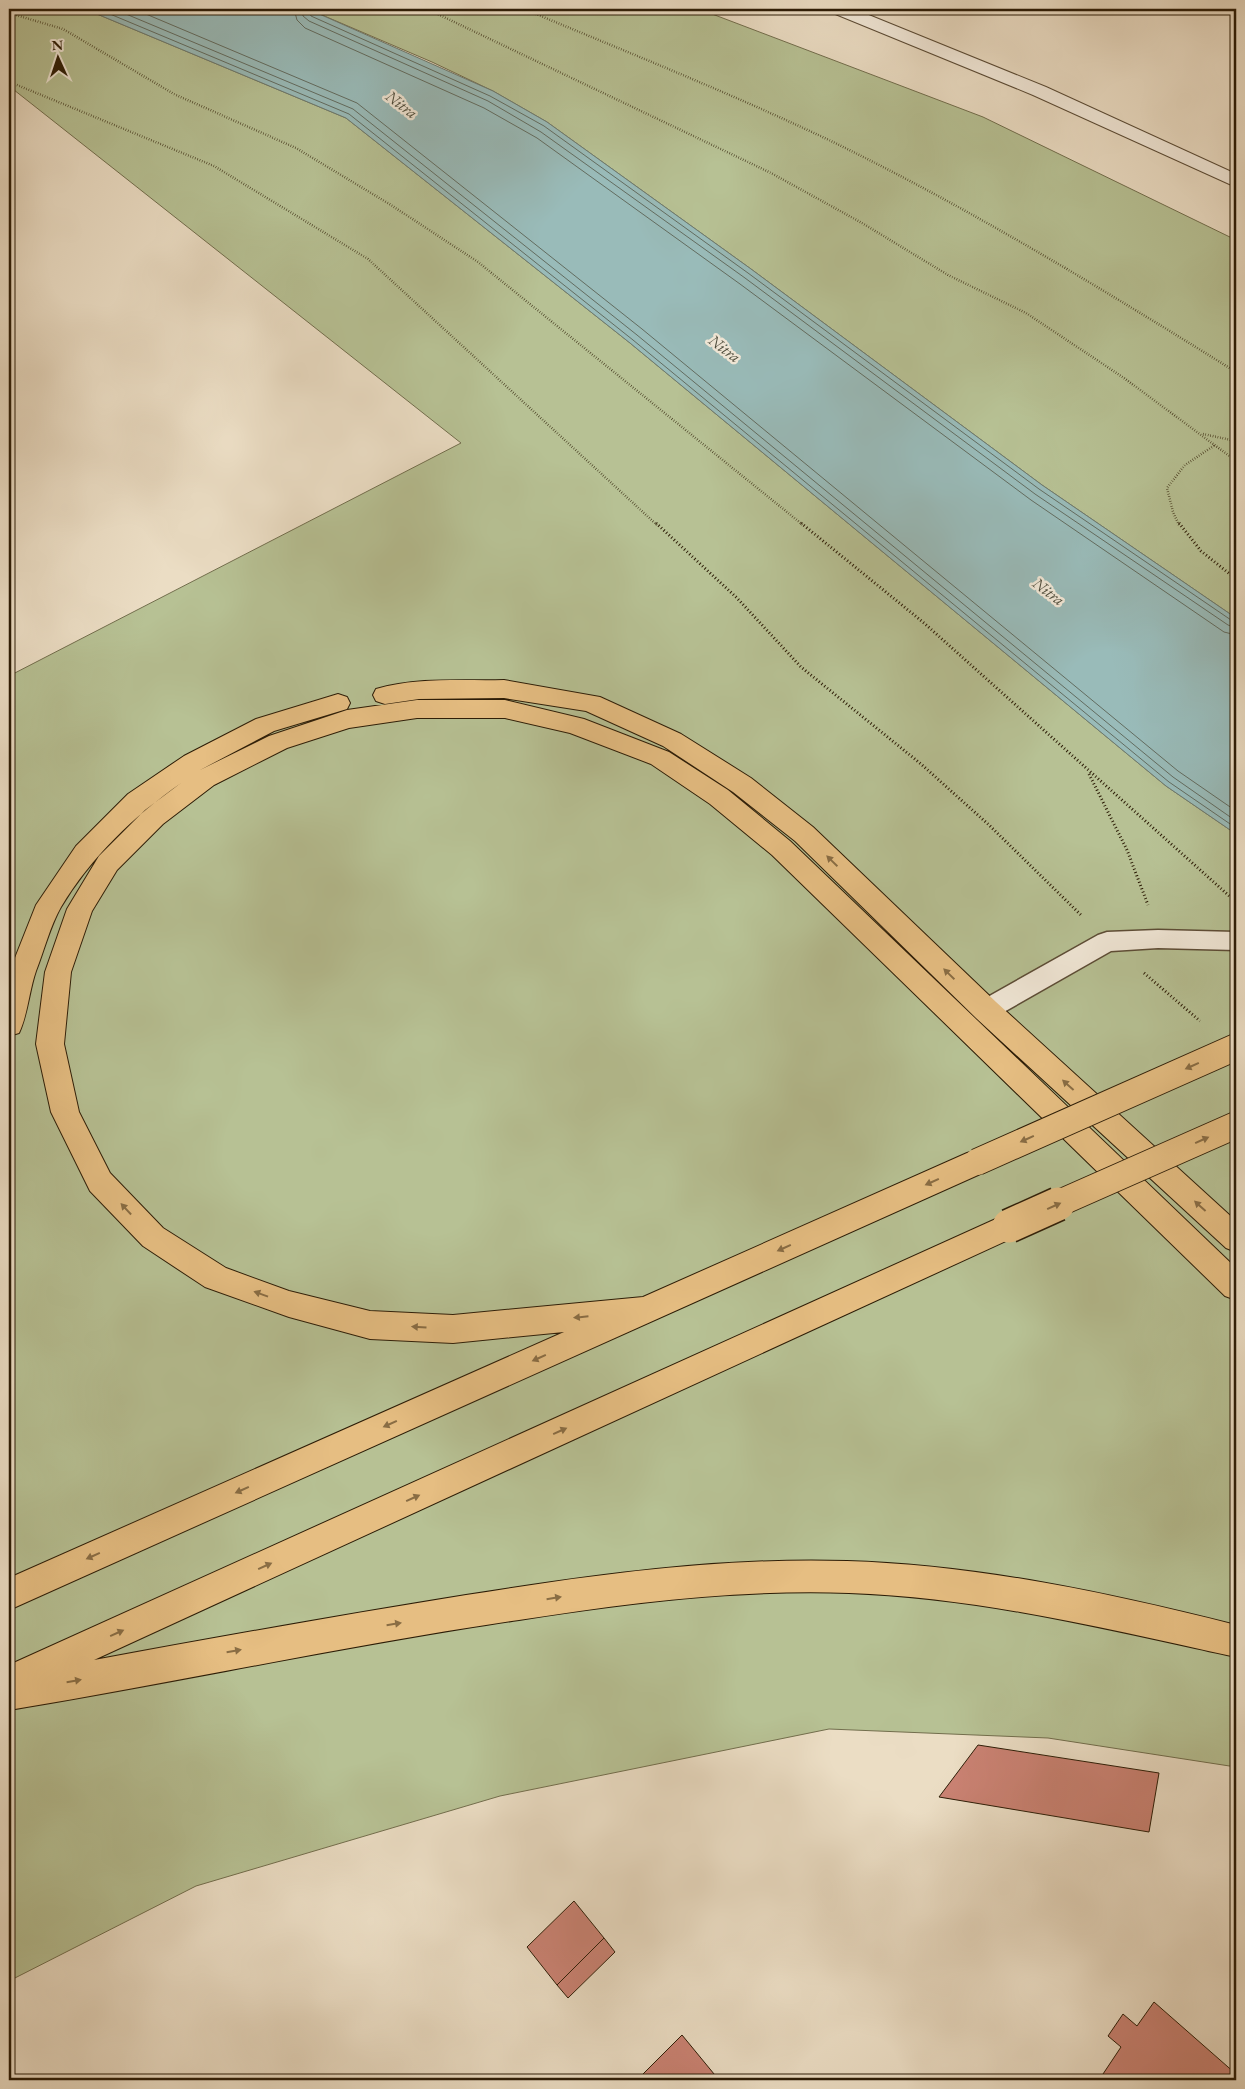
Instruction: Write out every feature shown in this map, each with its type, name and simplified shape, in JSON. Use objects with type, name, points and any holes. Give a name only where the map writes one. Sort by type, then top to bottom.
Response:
[{"type":"highway","points":[[9,1025],[21,976],[49,905],[85,853],[136,801],[193,762],[265,725],[341,702],[419,690],[504,689],[591,703],[672,740],[742,785],[804,834],[986,1010],[1236,1239]]},
{"type":"highway","points":[[647,1310],[453,1329],[370,1325],[289,1304],[216,1278],[152,1237],[100,1182],[65,1112],[50,1044],[58,972],[80,909],[108,863],[154,817],[205,778],[278,742],[347,719],[417,709],[505,709],[574,725],[660,758],[719,797],[781,848],[1236,1287]]},
{"type":"highway","points":[[9,1594],[1236,1047]]},
{"type":"highway","points":[[9,1682],[1236,1125]]},
{"type":"highway","points":[[9,1693],[291,1640],[560,1597],[675,1584],[790,1578],[904,1580],[1018,1594],[1146,1619],[1236,1641]]},
{"type":"street","points":[[839,9],[1060,100],[1236,181]]},
{"type":"lane","points":[[986,1010],[1107,942],[1158,939],[1236,942]]},
{"type":"path","points":[[427,9],[771,173],[948,275],[1026,313],[1124,378],[1236,460]]},
{"type":"path","points":[[524,9],[702,83],[831,142],[992,224],[1091,282],[1236,372]]},
{"type":"path","points":[[9,13],[63,29],[174,94],[296,148],[391,205],[478,262],[924,623],[1236,902]]},
{"type":"path","points":[[17,85],[214,166],[368,259],[737,598],[801,667],[928,770],[1056,889],[1107,942],[1206,1026]]},
{"type":"path","points":[[1200,434],[1236,441]]},
{"type":"path","points":[[1215,445],[1185,465],[1167,488],[1174,515],[1190,539],[1216,565],[1236,579]]},
{"type":"path","points":[[1088,771],[1146,895],[1158,939]]},
{"type":"green space","points":[[9,9],[85,9],[346,118],[630,343],[1166,786],[1236,834],[1236,1767],[1048,1738],[829,1729],[500,1796],[196,1886],[9,1981],[9,676],[461,443],[9,86]]},
{"type":"green space","points":[[308,9],[699,9],[983,117],[1236,240],[1236,618],[1042,485],[751,269],[547,122],[493,91],[432,62]]},
{"type":"water","name":"Nitra","points":[[85,9],[308,9],[493,91],[547,122],[751,269],[1042,485],[1236,618],[1236,834],[1166,786],[630,343],[346,118]]},
{"type":"building","points":[[978,1745],[1159,1773],[1149,1832],[939,1797]]},
{"type":"building","points":[[574,1901],[604,1938],[557,1985],[527,1947]]},
{"type":"building","points":[[604,1938],[615,1952],[568,1998],[557,1985]]},
{"type":"building","points":[[1154,2002],[1236,2074],[1236,2080],[1099,2080],[1121,2047],[1108,2036],[1123,2014],[1137,2026]]},
{"type":"building","points":[[682,2035],[719,2080],[637,2080]]}]
